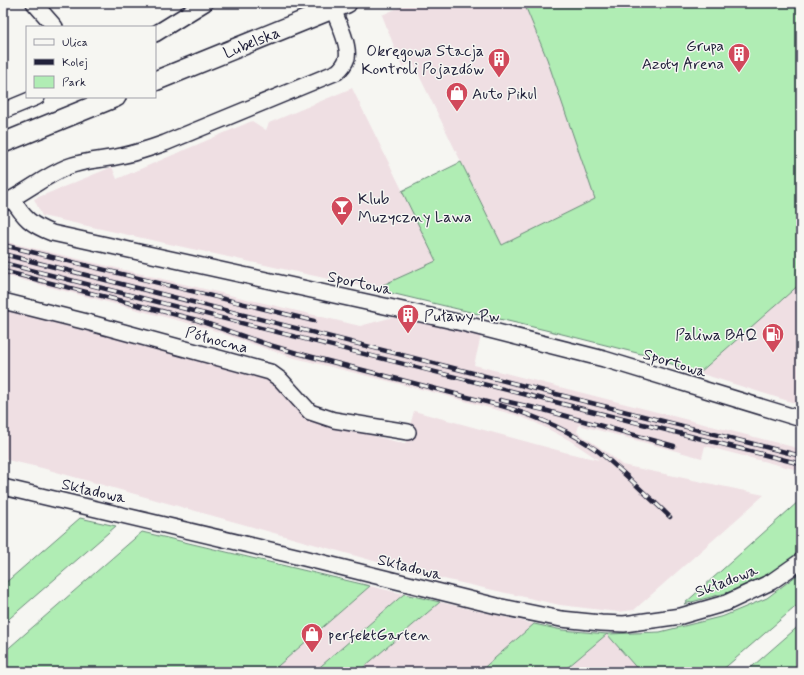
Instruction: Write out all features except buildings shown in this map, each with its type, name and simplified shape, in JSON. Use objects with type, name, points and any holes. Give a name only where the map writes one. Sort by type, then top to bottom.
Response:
[{"type":"main road","name":"Lubelska","points":[[156,81],[337,5]]},
{"type":"main road","points":[[3,143],[114,98]]},
{"type":"street","points":[[34,3],[53,26]]},
{"type":"street","points":[[156,33],[196,5]]},
{"type":"street","points":[[7,202],[50,175],[68,166],[122,156],[165,143],[338,72],[347,59],[348,50],[337,5]]},
{"type":"street","points":[[3,111],[35,98]]},
{"type":"street","name":"Sportowa","points":[[7,202],[30,222],[52,233],[462,323],[604,359],[801,419]]},
{"type":"street","name":"Północna","points":[[3,300],[270,372],[281,380],[310,412],[334,420],[408,432]]},
{"type":"street","name":"Składowa","points":[[3,487],[297,556],[497,606],[561,620],[601,624],[624,624],[681,616],[726,603],[771,582],[801,561]]},
{"type":"shaded area","points":[[409,3],[524,3],[547,59],[596,199],[502,246],[413,63],[402,67],[382,15]]},
{"type":"shaded area","points":[[352,88],[437,261],[374,289],[42,216],[34,199],[112,167],[117,179],[252,121],[266,130],[269,123]]},
{"type":"shaded area","points":[[3,241],[360,326],[397,316],[481,336],[474,365],[801,449],[801,471],[705,446],[702,458],[579,425],[577,432],[608,453],[622,465],[764,495],[634,610],[618,612],[560,605],[426,575],[42,468],[3,459],[3,307],[269,379],[309,419],[405,444],[414,411],[599,460],[569,440],[519,416],[432,392],[291,357],[210,329],[3,275]]},
{"type":"shaded area","points":[[801,283],[801,405],[699,373],[755,323]]},
{"type":"shaded area","points":[[370,586],[404,594],[314,672],[271,672]]},
{"type":"shaded area","points":[[440,602],[534,624],[479,672],[358,672]]},
{"type":"shaded area","points":[[607,634],[640,672],[562,672]]},
{"type":"green space","points":[[524,3],[801,3],[801,283],[699,373],[641,354],[374,289],[436,261],[402,191],[461,162],[502,245],[595,199],[547,59]]},
{"type":"green space","points":[[799,501],[801,502],[801,555],[762,581],[726,593],[684,604]]},
{"type":"green space","points":[[80,518],[116,526],[3,624],[3,585]]},
{"type":"green space","points":[[142,532],[370,586],[271,672],[3,672],[3,653]]},
{"type":"green space","points":[[801,572],[801,602],[720,672],[640,672],[607,634],[660,632],[724,616],[767,598]]},
{"type":"green space","points":[[404,594],[440,602],[358,672],[314,672]]},
{"type":"green space","points":[[534,624],[562,630],[607,634],[562,672],[479,672]]},
{"type":"green space","points":[[801,624],[801,672],[746,672]]},
{"type":"railway","points":[[3,245],[314,321]]},
{"type":"railway","points":[[3,254],[801,456]]},
{"type":"railway","points":[[3,263],[801,464]]},
{"type":"railway","points":[[3,271],[197,320],[297,353],[502,406],[527,414],[552,424],[587,443],[630,479],[670,517]]},
{"type":"railway","points":[[500,400],[544,410],[674,446]]},
{"type":"place","name":"Grupa Azoty Arena","points":[[739,74]]},
{"type":"place","name":"Okręgowa Stacja Kontroli Pojazdów","points":[[499,78]]},
{"type":"place","name":"Auto Pikul","points":[[457,112]]},
{"type":"place","name":"Klub Muzyczny Lawa","points":[[342,226]]},
{"type":"place","name":"Puławy Pw","points":[[408,334]]},
{"type":"place","name":"Paliwa BAQ","points":[[773,354]]},
{"type":"place","name":"perfektGarten","points":[[312,654]]}]
